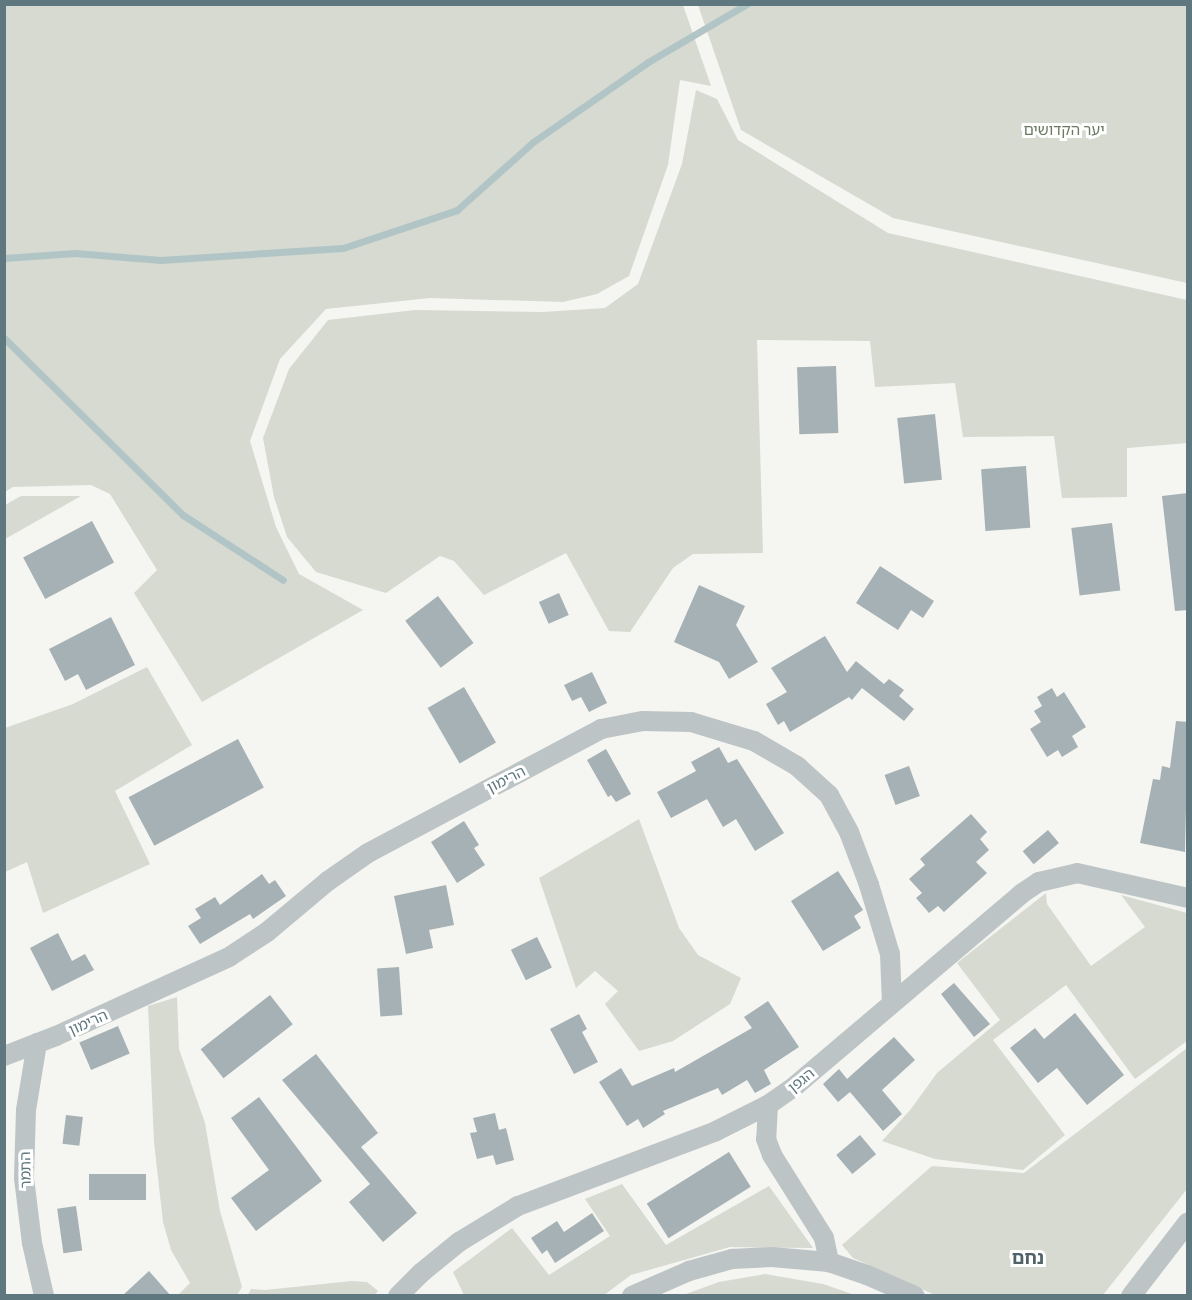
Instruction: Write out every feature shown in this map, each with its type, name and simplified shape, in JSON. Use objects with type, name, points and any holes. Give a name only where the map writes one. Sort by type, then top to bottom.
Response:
[{"type":"street","name":"הרימון","points":[[4,1056],[229,957],[267,932],[328,881],[368,853],[601,729],[643,721],[690,722],[754,741],[797,766],[828,795],[849,832],[869,885],[890,954],[892,1003]]},
{"type":"street","name":"הגפן","points":[[398,1296],[459,1242],[518,1206],[716,1131],[768,1105],[795,1086],[1021,894],[1039,882],[1077,873],[1188,898]]},
{"type":"street","name":"התמר","points":[[37,1043],[26,1110],[24,1178],[32,1243],[44,1296]]},
{"type":"street","points":[[768,1105],[766,1138],[772,1155],[824,1238],[829,1262]]},
{"type":"street","points":[[1131,1296],[1188,1222]]},
{"type":"street","points":[[632,1296],[689,1271],[732,1259],[772,1257],[829,1262],[867,1275],[915,1296]]},
{"type":"green space","points":[[5,4],[683,5],[711,86],[680,80],[668,165],[629,276],[597,294],[563,302],[430,298],[326,309],[280,359],[250,441],[276,527],[299,574],[363,610],[202,702],[134,593],[157,570],[110,494],[91,485],[13,487],[5,492]]},
{"type":"green space","name":"יער הקדושים","points":[[698,5],[1187,5],[1187,283],[893,218],[741,130]]},
{"type":"green space","points":[[696,90],[717,99],[738,140],[888,233],[1187,300],[1187,443],[1127,448],[1127,497],[1062,498],[1054,436],[963,437],[955,383],[875,387],[870,341],[757,340],[763,553],[693,554],[673,568],[630,632],[609,631],[566,553],[484,595],[454,561],[440,556],[386,593],[316,572],[287,537],[274,497],[263,438],[289,369],[328,320],[415,310],[543,312],[605,308],[638,284],[682,164]]},
{"type":"green space","points":[[21,496],[81,496],[5,539],[5,505]]},
{"type":"green space","points":[[147,667],[192,745],[115,791],[150,864],[43,913],[27,862],[5,872],[5,728],[73,704]]},
{"type":"green space","points":[[639,819],[679,928],[698,955],[741,978],[730,1004],[673,1041],[639,1051],[605,1004],[618,991],[595,971],[576,988],[539,878]]},
{"type":"green space","points":[[1046,893],[1047,904],[1091,966],[1145,927],[1121,895],[1187,913],[1187,1041],[1135,1079],[1066,985],[993,1040],[1065,1135],[1023,1170],[935,1159],[882,1141],[911,1109],[937,1073],[1000,1020],[957,963]]},
{"type":"green space","points":[[177,997],[179,1049],[205,1123],[220,1211],[242,1287],[237,1295],[178,1295],[190,1283],[171,1250],[163,1222],[154,1142],[148,1006]]},
{"type":"green space","points":[[1187,1048],[1187,1189],[1103,1295],[935,1295],[853,1258],[842,1245],[932,1166],[1024,1173]]},
{"type":"green space","points":[[622,1184],[666,1245],[769,1186],[813,1248],[730,1247],[631,1275],[604,1295],[464,1295],[453,1272],[512,1228],[549,1275],[610,1236],[585,1199]]},
{"type":"green space","points":[[765,1274],[823,1284],[855,1295],[683,1295],[719,1282]]},
{"type":"green space","points":[[352,1281],[367,1282],[378,1291],[374,1296],[248,1295],[251,1289],[265,1290]]},
{"type":"building","points":[[836,366],[838,433],[799,434],[797,367]]},
{"type":"building","points":[[935,414],[942,480],[904,484],[897,418]]},
{"type":"building","points":[[1026,466],[1030,528],[985,531],[981,469]]},
{"type":"building","points":[[1188,493],[1188,610],[1175,611],[1162,496]]},
{"type":"building","points":[[92,521],[114,562],[45,599],[23,558]]},
{"type":"building","points":[[1112,523],[1120,590],[1080,595],[1071,528]]},
{"type":"building","points":[[880,566],[934,601],[923,618],[911,610],[898,630],[856,603]]},
{"type":"building","points":[[699,585],[745,606],[736,625],[758,662],[729,679],[719,662],[674,642]]},
{"type":"building","points":[[559,593],[569,615],[549,624],[539,602]]},
{"type":"building","points":[[438,596],[474,643],[441,668],[405,621]]},
{"type":"building","points":[[111,617],[135,665],[86,690],[78,674],[65,681],[49,649]]},
{"type":"building","points":[[825,636],[847,672],[856,661],[884,684],[889,679],[904,690],[899,696],[914,709],[904,721],[862,688],[852,700],[849,697],[790,732],[784,721],[778,725],[766,704],[787,692],[771,668]]},
{"type":"building","points":[[592,672],[607,703],[589,712],[581,697],[572,701],[564,685]]},
{"type":"building","points":[[464,687],[496,742],[460,763],[428,708]]},
{"type":"building","points":[[1052,688],[1057,697],[1064,692],[1086,727],[1072,736],[1078,747],[1062,757],[1058,750],[1047,757],[1030,729],[1041,722],[1034,711],[1042,706],[1037,697]]},
{"type":"building","points":[[1176,721],[1188,722],[1185,852],[1140,843],[1153,779],[1160,780],[1162,766],[1170,768]]},
{"type":"building","points":[[238,739],[264,788],[154,846],[129,797]]},
{"type":"building","points":[[719,747],[728,763],[737,759],[784,833],[755,851],[736,819],[723,827],[707,799],[671,818],[657,792],[696,771],[691,762]]},
{"type":"building","points":[[606,749],[631,794],[616,802],[611,795],[608,797],[587,760]]},
{"type":"building","points":[[909,766],[920,796],[896,805],[885,775]]},
{"type":"building","points":[[971,814],[987,832],[980,839],[989,850],[976,862],[987,873],[944,912],[938,906],[929,913],[916,898],[922,893],[909,879],[925,865],[920,859]]},
{"type":"building","points":[[464,821],[479,845],[474,848],[485,865],[457,883],[431,842]]},
{"type":"building","points":[[1048,830],[1059,843],[1034,864],[1023,851]]},
{"type":"building","points":[[838,871],[863,910],[854,916],[861,928],[823,951],[791,901]]},
{"type":"building","points":[[262,874],[269,884],[275,880],[286,896],[253,919],[250,914],[200,944],[188,926],[201,918],[195,909],[215,897],[220,905]]},
{"type":"building","points":[[446,885],[454,925],[429,930],[433,948],[406,954],[394,896]]},
{"type":"building","points":[[58,933],[72,961],[85,954],[94,970],[52,991],[30,948]]},
{"type":"building","points":[[537,937],[552,968],[526,980],[511,950]]},
{"type":"building","points":[[399,967],[402,1015],[380,1016],[377,969]]},
{"type":"building","points":[[954,983],[990,1024],[974,1037],[941,994]]},
{"type":"building","points":[[270,995],[293,1024],[223,1078],[201,1049]]},
{"type":"building","points":[[768,1001],[799,1047],[764,1070],[771,1084],[755,1093],[747,1080],[722,1095],[718,1088],[663,1111],[665,1114],[643,1128],[638,1119],[627,1126],[599,1082],[621,1068],[632,1086],[674,1068],[675,1072],[752,1028],[744,1017]]},
{"type":"building","points":[[1075,1013],[1124,1075],[1087,1105],[1057,1068],[1038,1083],[1010,1048],[1035,1028],[1044,1039]]},
{"type":"building","points":[[579,1014],[587,1029],[582,1032],[598,1062],[574,1074],[550,1029]]},
{"type":"building","points":[[118,1026],[130,1054],[91,1070],[79,1042]]},
{"type":"building","points":[[894,1037],[915,1060],[882,1090],[902,1114],[883,1131],[850,1092],[838,1102],[823,1084],[839,1069],[847,1079]]},
{"type":"building","points":[[316,1054],[378,1133],[361,1147],[417,1213],[383,1242],[349,1202],[370,1184],[282,1080]]},
{"type":"building","points":[[259,1097],[322,1181],[256,1231],[231,1198],[269,1170],[231,1118]]},
{"type":"building","points":[[495,1113],[499,1130],[506,1128],[514,1160],[496,1165],[493,1155],[477,1159],[470,1133],[477,1132],[473,1118]]},
{"type":"building","points":[[66,1115],[83,1117],[79,1146],[62,1144]]},
{"type":"building","points":[[860,1135],[876,1154],[852,1174],[836,1155]]},
{"type":"building","points":[[729,1152],[751,1187],[668,1238],[647,1203]]},
{"type":"building","points":[[89,1174],[146,1174],[146,1200],[89,1200]]},
{"type":"building","points":[[76,1206],[82,1251],[63,1253],[57,1209]]},
{"type":"building","points":[[592,1213],[604,1231],[555,1263],[547,1250],[542,1254],[531,1238],[557,1221],[564,1232]]},
{"type":"building","points":[[149,1271],[171,1296],[122,1296]]},
{"type":"waterway","points":[[4,258],[75,253],[161,260],[343,248],[457,210],[533,142],[648,62],[747,4]]},
{"type":"waterway","points":[[4,338],[183,515],[283,580]]},
{"type":"district","name":"נחם","points":[[1028,1258]]}]
